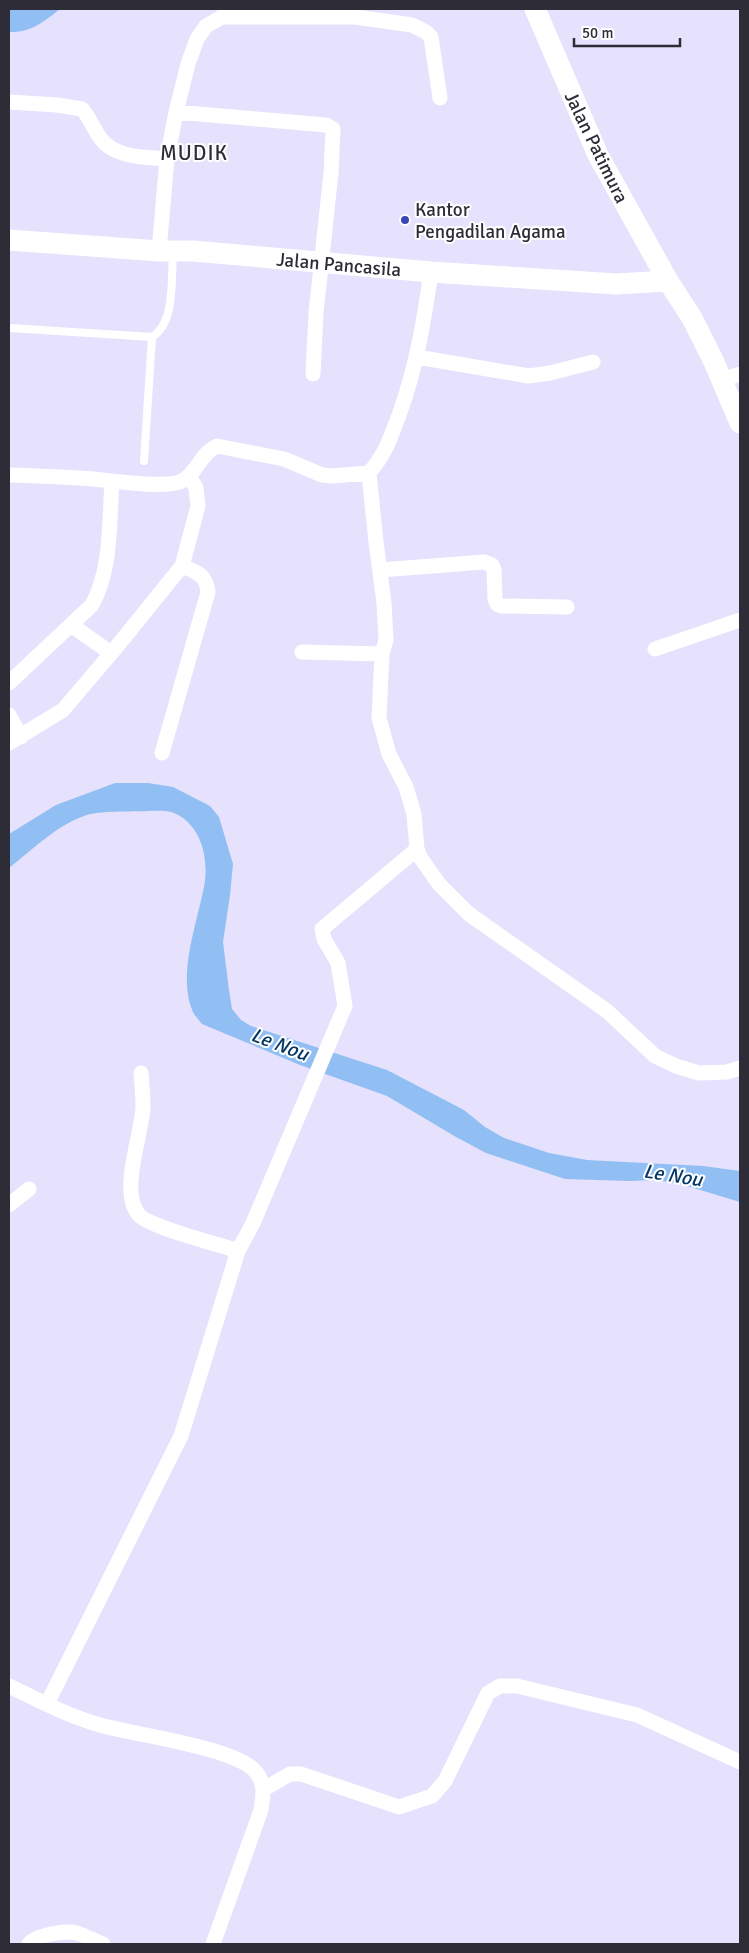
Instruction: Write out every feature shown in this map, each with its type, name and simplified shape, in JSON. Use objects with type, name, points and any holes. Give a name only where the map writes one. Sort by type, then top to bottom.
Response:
[{"type":"street","name":"Jalan Patimura","points":[[534,9],[598,155],[668,281],[731,377],[740,422]]},
{"type":"street","points":[[166,251],[167,159],[176,112],[190,56],[197,39],[206,26],[224,13],[355,13],[412,25],[426,32],[433,42],[440,98]]},
{"type":"street","points":[[9,102],[57,105],[82,109],[102,141],[110,149],[139,157],[167,159]]},
{"type":"street","points":[[176,112],[326,125],[331,127],[334,134],[320,263],[313,374]]},
{"type":"street","name":"Jalan Pancasila","points":[[9,240],[616,284],[668,281]]},
{"type":"street","points":[[9,474],[152,485],[181,482],[189,476],[210,449],[217,446],[284,459],[322,475],[369,473],[383,457],[410,386],[417,357],[431,272]]},
{"type":"street","points":[[417,357],[529,376],[550,373],[593,362]]},
{"type":"street","points":[[369,473],[384,604],[386,640],[382,654],[379,718],[389,754],[406,787],[414,814],[417,848],[420,857],[439,884],[469,914],[608,1011],[655,1056],[676,1066],[699,1073],[727,1072],[740,1068]]},
{"type":"street","points":[[9,715],[15,740],[63,710],[182,566],[198,506],[196,488],[189,476]]},
{"type":"street","points":[[9,683],[92,605],[100,591],[105,572],[112,481]]},
{"type":"street","points":[[380,570],[484,562],[492,565],[494,570],[495,599],[497,604],[501,606],[566,607]]},
{"type":"street","points":[[162,753],[208,592],[207,582],[202,575],[182,566]]},
{"type":"street","points":[[655,649],[740,620]]},
{"type":"street","points":[[71,625],[108,651],[114,650]]},
{"type":"street","points":[[302,652],[382,654]]},
{"type":"street","points":[[48,1704],[181,1436],[238,1250],[252,1223],[345,1006],[338,963],[324,939],[322,929],[417,848]]},
{"type":"street","points":[[141,1073],[143,1108],[131,1180],[132,1199],[140,1215],[153,1223],[238,1250]]},
{"type":"street","points":[[9,1204],[29,1189]]},
{"type":"street","points":[[9,1686],[98,1724],[207,1749],[240,1760],[260,1777],[264,1788],[261,1810],[217,1943]]},
{"type":"street","points":[[264,1788],[290,1774],[301,1774],[400,1807],[432,1796],[445,1781],[488,1693],[500,1686],[517,1686],[637,1715],[740,1762]]},
{"type":"street","points":[[29,1944],[32,1940],[54,1934],[76,1933],[103,1944]]},
{"type":"lane","points":[[144,461],[152,337],[163,327],[168,315],[166,251]]},
{"type":"lane","points":[[9,328],[152,337]]},
{"type":"water","points":[[9,9],[60,9],[30,29],[9,32]]},
{"type":"water","name":"Le Nou","points":[[115,783],[148,783],[173,787],[210,806],[219,817],[233,864],[223,942],[232,1009],[241,1020],[251,1026],[387,1070],[464,1110],[485,1127],[504,1138],[549,1153],[587,1160],[703,1166],[740,1171],[740,1202],[677,1183],[654,1180],[565,1179],[486,1153],[387,1096],[300,1065],[202,1024],[193,1012],[188,997],[187,981],[190,947],[206,871],[200,841],[196,832],[183,818],[171,812],[161,811],[90,814],[74,820],[54,832],[9,868],[9,834],[56,805]]},
{"type":"place","name":"Kantor Pengadilan Agama","points":[[405,220]]},
{"type":"district","name":"MUDIK","points":[[194,153]]}]
